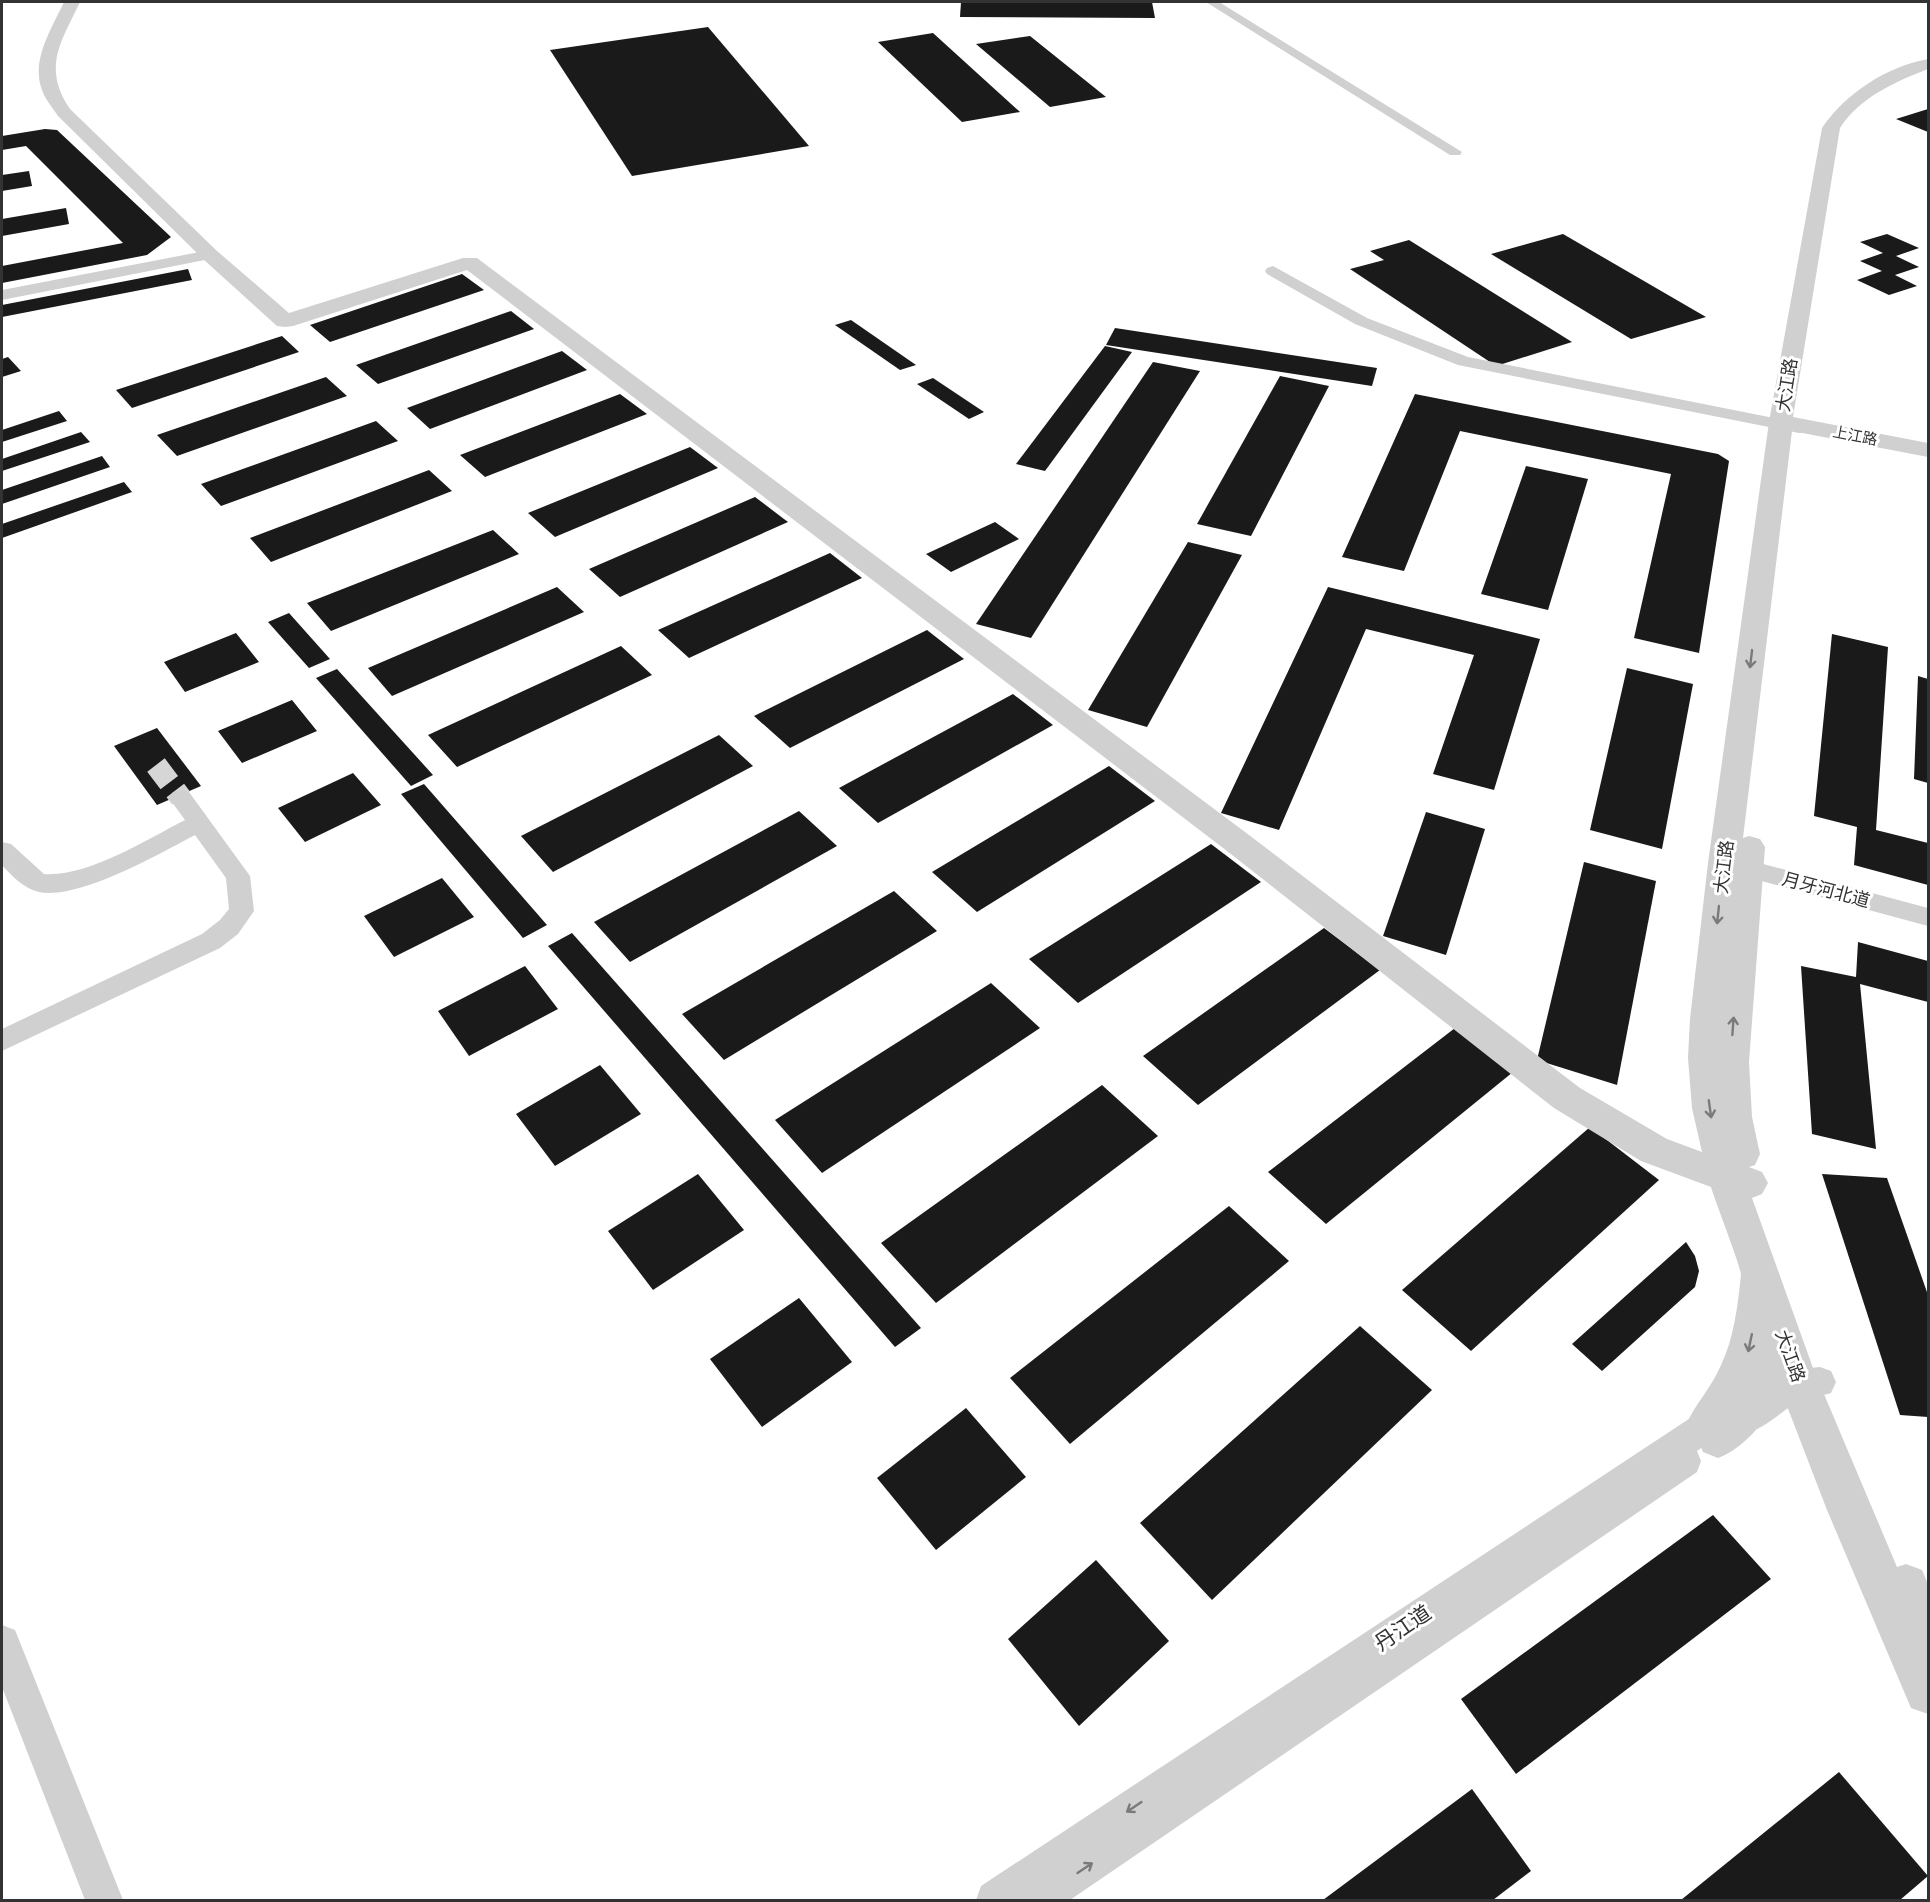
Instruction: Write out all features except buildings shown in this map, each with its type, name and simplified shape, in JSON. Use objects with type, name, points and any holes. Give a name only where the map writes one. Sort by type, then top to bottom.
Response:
[{"type":"street","points":[[72,2],[47,64],[49,87],[64,112],[210,255],[285,321],[470,262],[1228,836],[1567,1098],[1654,1150],[1737,1180]]},
{"type":"street","points":[[1212,2],[1455,152]]},
{"type":"street","name":"大江路","points":[[1796,434],[1831,128],[1836,118],[1866,93],[1901,74],[1929,64]]},
{"type":"street","name":"大江路","points":[[1929,70],[1866,101],[1849,114],[1838,133],[1827,190],[1796,434],[1735,866],[1731,1062],[1737,1180],[1768,1265],[1796,1370],[1849,1510],[1929,1690]]},
{"type":"street","points":[[2,295],[210,255]]},
{"type":"street","points":[[1273,271],[1361,321],[1464,361],[1835,441],[1880,434]]},
{"type":"street","name":"上江路","points":[[1796,434],[1929,436]]},
{"type":"street","name":"上江路","points":[[1880,434],[1929,450]]},
{"type":"street","points":[[2,1041],[211,941],[229,927],[242,911],[238,876],[181,798]]},
{"type":"street","points":[[2,850],[28,876],[41,883],[58,885],[84,878],[199,824]]},
{"type":"street","name":"月牙河北道","points":[[1735,866],[1929,917]]},
{"type":"street","points":[[1713,1432],[1748,1353],[1768,1265]]},
{"type":"street","points":[[1713,1432],[1738,1420],[1796,1370]]},
{"type":"street","name":"大江路","points":[[1796,1370],[1870,1507],[1929,1634]]},
{"type":"street","name":"丹江道","points":[[995,1900],[1713,1432]]},
{"type":"street","name":"丹江道","points":[[1037,1900],[1713,1432]]},
{"type":"street","points":[[2,1643],[104,1900]]},
{"type":"tunnel","points":[[156,765],[181,798]]}]
